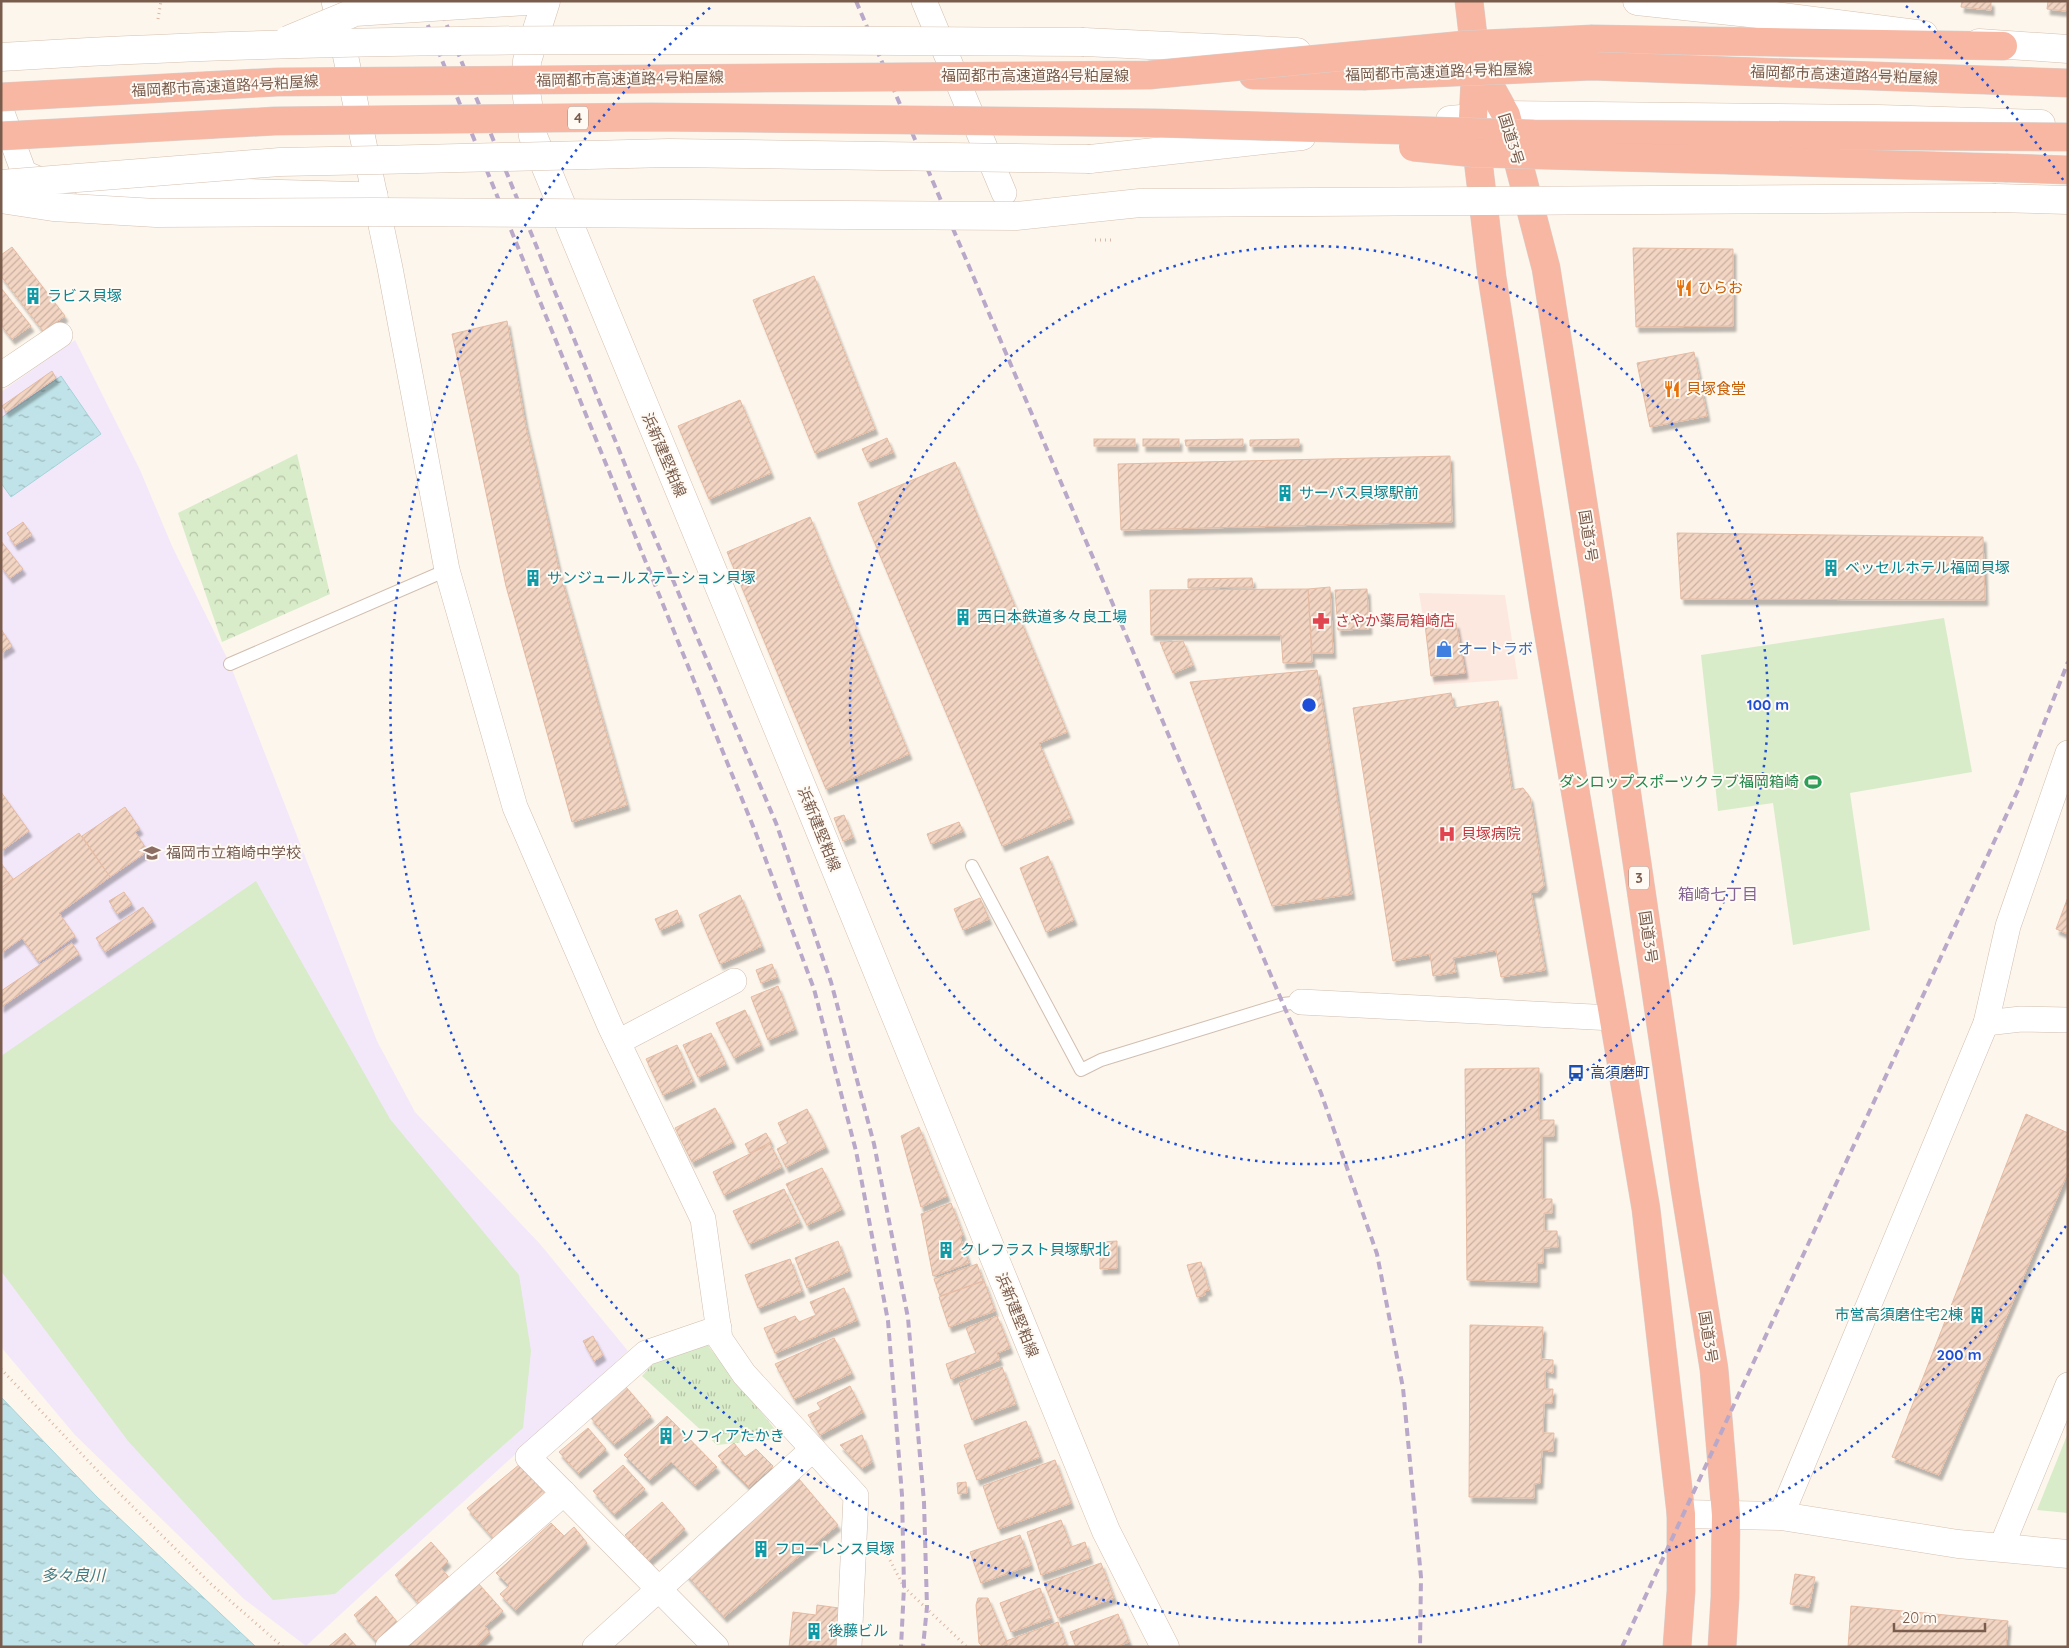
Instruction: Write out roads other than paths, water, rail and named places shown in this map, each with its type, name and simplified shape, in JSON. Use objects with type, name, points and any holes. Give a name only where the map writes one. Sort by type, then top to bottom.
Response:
[{"type":"highway","name":"国道3号","points":[[1469,1],[1476,61],[1473,118],[1495,296],[1646,1209],[1681,1514],[1681,1592],[1677,1647]]},
{"type":"highway","points":[[1149,75],[1464,45],[1593,39],[2003,46]]},
{"type":"highway","name":"国道3号","points":[[1476,61],[1506,115],[1547,278],[1714,1369],[1726,1515],[1722,1647]]},
{"type":"highway","name":"福岡都市高速道路4号粕屋線","points":[[1,97],[277,82],[1149,75],[1363,76],[1592,66],[2068,83]]},
{"type":"highway","name":"4","points":[[1,136],[285,120],[651,117],[1156,123]]},
{"type":"highway","points":[[1156,123],[1534,134],[2068,137]]},
{"type":"highway","points":[[1156,123],[1474,153],[2068,170]]},
{"type":"street","points":[[334,1],[375,195],[447,570],[515,807],[618,1042],[703,1219],[720,1338],[744,1374],[856,1496],[849,1647]]},
{"type":"street","points":[[275,46],[355,12],[526,1]]},
{"type":"street","name":"浜新建堅粕線","points":[[546,1],[527,61],[526,91],[533,136],[1106,1531],[1165,1647]]},
{"type":"street","points":[[924,1],[1004,192]]},
{"type":"street","points":[[1637,1],[1768,14],[2003,46],[2068,49]]},
{"type":"street","points":[[1,57],[275,46],[623,39],[1084,42],[1476,61],[1679,78],[2068,90]]},
{"type":"street","points":[[1,110],[24,173],[56,186],[375,195]]},
{"type":"street","points":[[1,184],[280,162],[669,153],[1090,159],[1506,115],[1879,119],[2068,125]]},
{"type":"street","points":[[1,199],[53,208],[156,213],[374,212],[1016,216],[1140,203],[1986,198],[2068,200]]},
{"type":"street","points":[[1,376],[60,335]]},
{"type":"street","points":[[1780,1516],[1986,1023],[2008,926],[2068,753]]},
{"type":"street","points":[[618,1042],[734,981]]},
{"type":"street","points":[[1301,1002],[1613,1018]]},
{"type":"street","points":[[1986,1023],[2021,1019],[2068,1020]]},
{"type":"street","points":[[716,1647],[528,1457],[646,1353],[719,1328]]},
{"type":"street","points":[[2001,1548],[2068,1385]]},
{"type":"street","points":[[595,1647],[812,1449]]},
{"type":"street","points":[[388,1647],[564,1493]]},
{"type":"street","points":[[1681,1514],[1780,1516],[1958,1544],[2068,1554]]},
{"type":"lane","points":[[230,664],[447,570]]},
{"type":"lane","points":[[972,866],[1081,1070],[1101,1060],[1283,1004],[1301,1002]]},
{"type":"water","points":[[61,376],[101,434],[11,497],[1,483],[1,418]]},
{"type":"water","name":"多々良川","points":[[1,1397],[97,1497],[256,1647],[1,1647]]},
{"type":"railway","points":[[418,1],[755,831],[814,989],[856,1151],[888,1321],[902,1495],[904,1587],[901,1647]]},
{"type":"railway","points":[[437,1],[645,514],[776,823],[831,982],[874,1144],[908,1318],[924,1502],[927,1607],[923,1647]]},
{"type":"railway","points":[[856,1],[1321,1093],[1377,1254],[1403,1388],[1421,1577],[1420,1647]]},
{"type":"railway","points":[[1622,1647],[2018,790],[2068,662]]},
{"type":"place","name":"ひらお","points":[[1684,288]]},
{"type":"place","name":"ラビス貝塚","points":[[33,296]]},
{"type":"place","name":"貝塚食堂","points":[[1672,389]]},
{"type":"place","name":"サーパス貝塚駅前","points":[[1285,493]]},
{"type":"place","name":"ベッセルホテル福岡貝塚","points":[[1831,568]]},
{"type":"place","name":"サンジュールステーション貝塚","points":[[533,578]]},
{"type":"place","name":"西日本鉄道多々良工場","points":[[963,617]]},
{"type":"place","name":"さやか薬局箱崎店","points":[[1321,621]]},
{"type":"place","name":"オートラボ","points":[[1444,649]]},
{"type":"place","name":"ダンロップスポーツクラブ福岡箱崎","points":[[1813,782]]},
{"type":"place","name":"貝塚病院","points":[[1447,834]]},
{"type":"place","name":"福岡市立箱崎中学校","points":[[152,853]]},
{"type":"place","name":"高須磨町","points":[[1576,1073]]},
{"type":"place","name":"クレフラスト貝塚駅北","points":[[946,1250]]},
{"type":"place","name":"市営高須磨住宅2棟","points":[[1977,1315]]},
{"type":"place","name":"ソフィアたかき","points":[[666,1436]]},
{"type":"place","name":"フローレンス貝塚","points":[[761,1549]]},
{"type":"place","name":"後藤ビル","points":[[814,1631]]},
{"type":"district","name":"箱崎七丁目","points":[[1718,894]]}]
